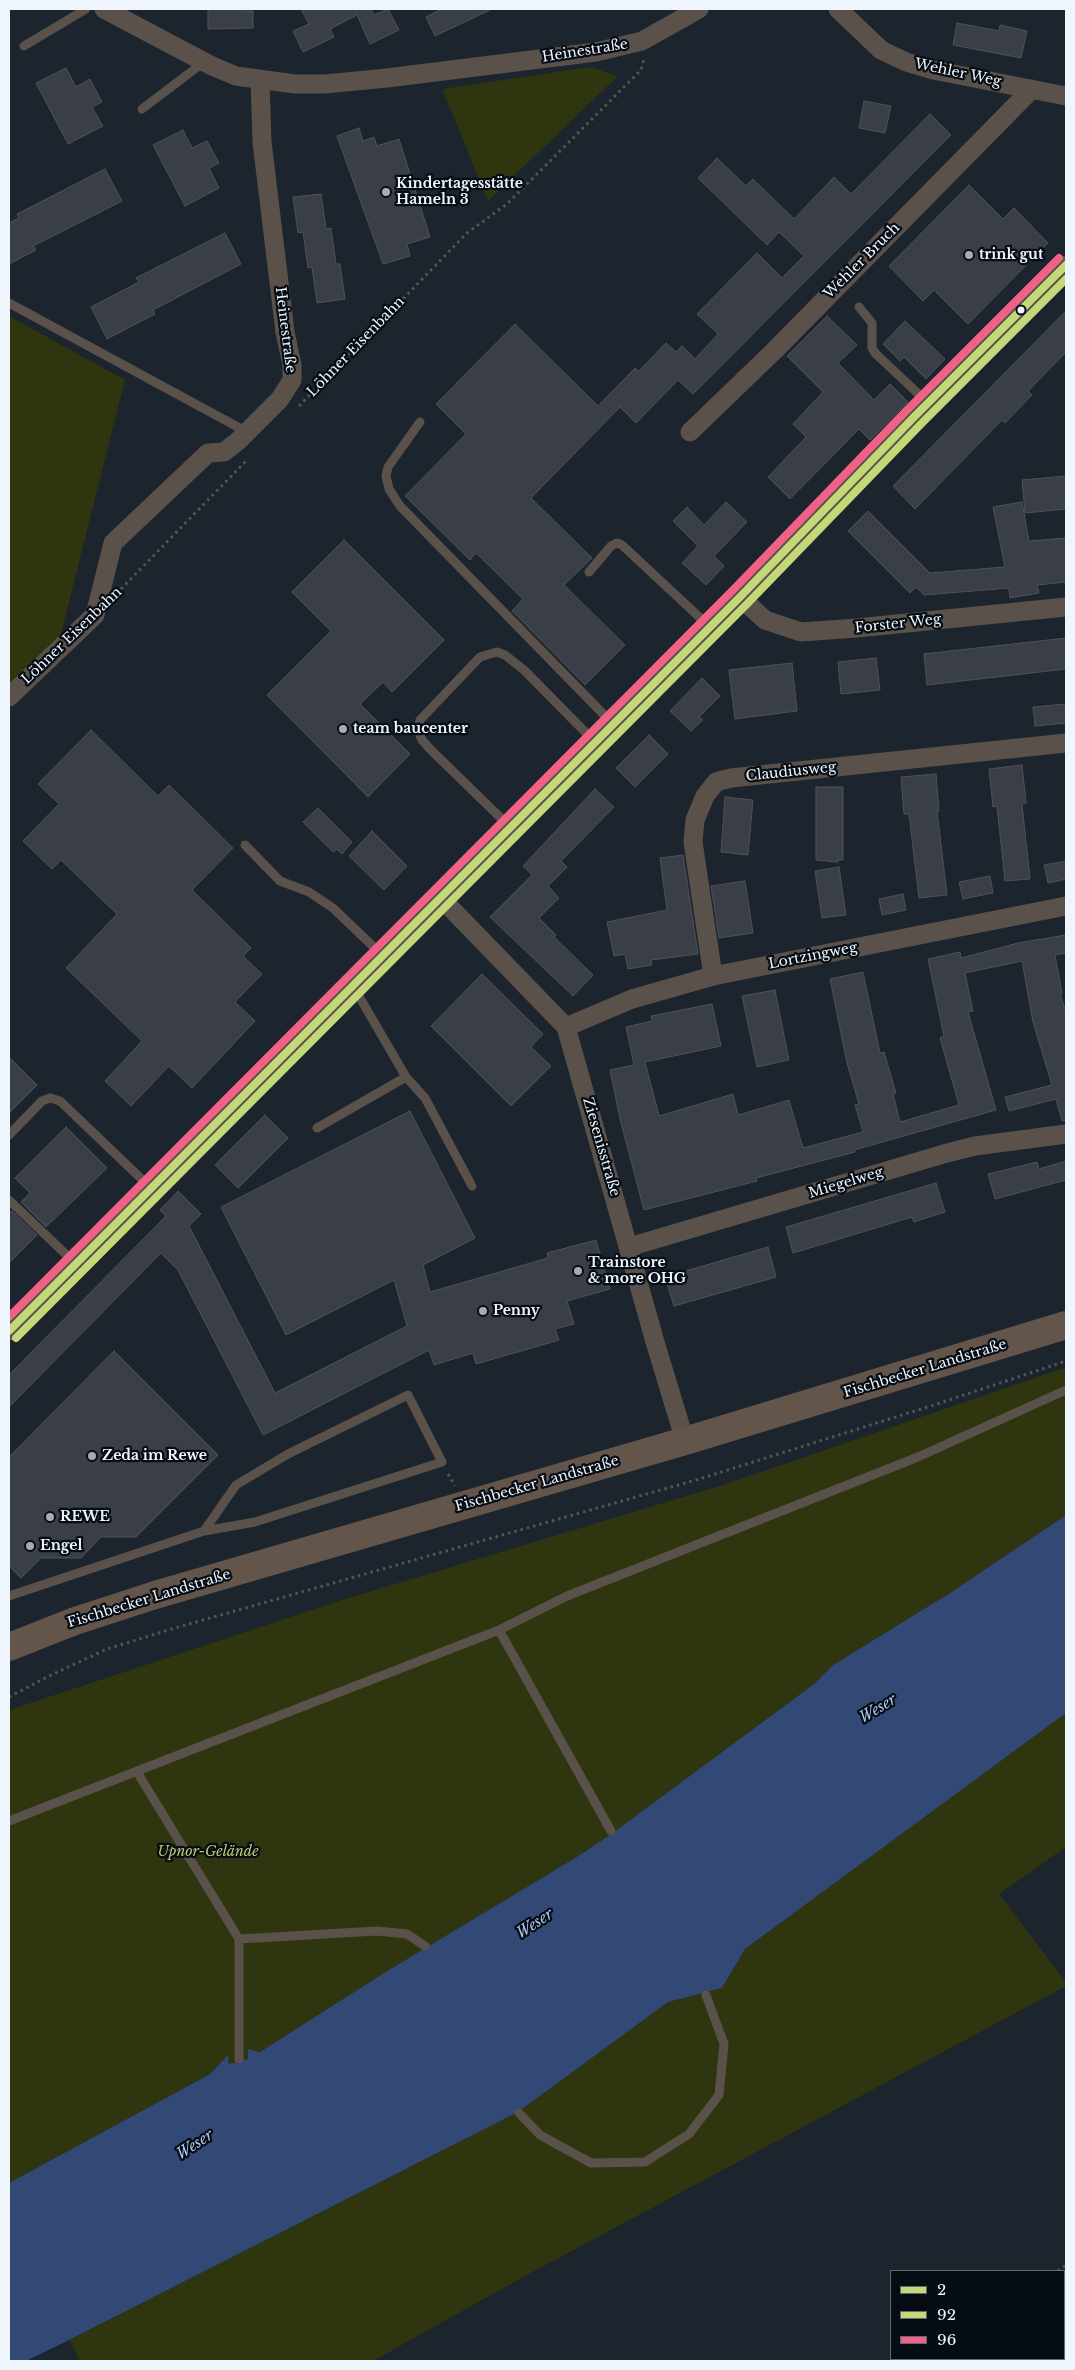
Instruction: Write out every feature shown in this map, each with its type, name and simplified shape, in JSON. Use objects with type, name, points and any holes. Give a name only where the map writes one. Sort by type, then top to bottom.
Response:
[{"type":"main road","name":"Fischbecker Landstraße","points":[[9,1646],[75,1621],[155,1595],[685,1441],[1066,1325]]},
{"type":"street","name":"Heinestraße","points":[[104,9],[204,62],[236,76],[295,84],[325,84],[596,52],[642,41]]},
{"type":"street","points":[[642,41],[677,15],[699,9]]},
{"type":"street","name":"Wehler Weg","points":[[838,9],[881,50],[906,62],[1066,96]]},
{"type":"street","name":"Heinestraße","points":[[95,615],[113,543],[208,453],[224,452],[247,432],[280,399],[292,380],[292,365],[285,332],[262,142],[260,80]]},
{"type":"street","name":"Wehler Bruch","points":[[690,432],[774,351],[1032,89]]},
{"type":"street","points":[[9,1331],[740,598],[928,403],[1066,265]]},
{"type":"street","name":"Forster Weg","points":[[740,598],[765,620],[801,632],[1066,607]]},
{"type":"street","name":"Löhner Eisenbahn","points":[[9,697],[95,615]]},
{"type":"street","name":"Claudiusweg","points":[[713,976],[693,842],[694,820],[705,796],[716,782],[731,778],[1066,743]]},
{"type":"street","name":"Ziesenisstraße","points":[[440,897],[566,1027],[685,1441]]},
{"type":"street","name":"Lortzingweg","points":[[566,1027],[632,999],[713,976],[1066,906]]},
{"type":"street","name":"Miegelweg","points":[[629,1247],[976,1146],[1066,1134]]},
{"type":"lane","points":[[24,46],[86,9]]},
{"type":"lane","points":[[142,109],[204,62]]},
{"type":"lane","points":[[9,303],[247,432]]},
{"type":"lane","points":[[859,307],[872,323],[872,348],[875,353],[928,403]]},
{"type":"lane","points":[[420,422],[388,467],[386,476],[389,489],[400,506],[613,724]]},
{"type":"lane","points":[[588,572],[612,546],[617,543],[622,545],[710,627]]},
{"type":"lane","points":[[510,827],[430,749],[422,740],[418,730],[420,720],[480,657],[497,652],[505,654],[524,670],[595,742]]},
{"type":"lane","points":[[245,845],[280,881],[308,892],[333,908],[382,955]]},
{"type":"lane","points":[[352,985],[406,1077],[425,1098],[472,1186]]},
{"type":"lane","points":[[318,1128],[406,1077]]},
{"type":"lane","points":[[9,1135],[42,1101],[50,1098],[60,1101],[151,1188]]},
{"type":"lane","points":[[9,1200],[76,1264]]},
{"type":"lane","points":[[9,1821],[499,1630],[567,1596],[918,1457],[1066,1390]]},
{"type":"lane","points":[[9,1596],[204,1531],[255,1522],[442,1462],[408,1395],[296,1450],[236,1485],[204,1531]]},
{"type":"lane","points":[[499,1630],[612,1831]]},
{"type":"lane","points":[[137,1772],[239,1939],[239,2059]]},
{"type":"lane","points":[[239,1939],[377,1931],[407,1934],[425,1946]]},
{"type":"lane","points":[[519,2113],[540,2135],[591,2163],[645,2162],[689,2134],[719,2095],[724,2044],[706,1995]]},
{"type":"path","name":"Löhner Eisenbahn","points":[[295,410],[467,233],[507,204],[641,70],[645,57],[642,41]]},
{"type":"path","name":"Löhner Eisenbahn","points":[[95,615],[247,460]]},
{"type":"path","points":[[9,1697],[51,1674],[116,1647],[696,1480],[1066,1361]]},
{"type":"green space","points":[[590,67],[618,76],[488,201],[442,89]]},
{"type":"green space","points":[[9,316],[125,380],[60,638],[9,690]]},
{"type":"green space","name":"Upnor-Gelände","points":[[1064,1368],[1066,1371],[1066,1515],[950,1593],[833,1665],[814,1684],[610,1835],[575,1858],[384,1973],[260,2052],[248,2049],[249,2059],[229,2065],[228,2056],[210,2074],[9,2183],[9,1710],[345,1599],[726,1484]]},
{"type":"green space","points":[[1066,1713],[1066,1847],[999,1894],[1066,1982],[1066,1986],[527,2275],[373,2361],[80,2361],[69,2340],[518,2112],[668,2002],[722,1988],[745,1949]]},
{"type":"water","name":"Weser","points":[[1066,1515],[1066,1713],[745,1949],[722,1988],[668,2002],[518,2112],[69,2340],[26,2361],[9,2361],[9,2183],[210,2074],[228,2055],[229,2064],[248,2059],[248,2049],[260,2052],[384,1973],[575,1858],[610,1835],[814,1684],[833,1665],[950,1593]]},
{"type":"building","points":[[208,9],[253,11],[253,28],[208,29]]},
{"type":"building","points":[[301,9],[371,9],[374,15],[388,9],[399,30],[370,44],[357,15],[330,29],[334,37],[303,52],[293,31],[309,24]]},
{"type":"building","points":[[442,9],[492,9],[435,36],[426,17]]},
{"type":"building","points":[[957,23],[999,31],[1000,25],[1027,31],[1021,58],[953,45]]},
{"type":"building","points":[[66,68],[76,87],[90,79],[102,102],[92,107],[103,126],[68,144],[36,83]]},
{"type":"building","points":[[864,101],[891,106],[885,133],[859,128]]},
{"type":"building","points":[[930,114],[951,135],[693,394],[678,380],[636,423],[620,407],[531,498],[592,558],[564,585],[625,645],[585,685],[512,611],[523,599],[476,553],[470,560],[405,496],[466,434],[436,404],[515,324],[598,406],[635,368],[639,371],[666,343],[676,352],[682,346],[695,359],[718,334],[697,314],[757,253],[782,278],[804,256],[779,232],[767,245],[698,178],[717,158],[746,186],[753,179],[794,219],[834,177],[851,194]]},
{"type":"building","name":"Kindertagesstätte Hameln 3","points":[[359,128],[363,141],[374,137],[377,146],[399,139],[430,237],[407,244],[410,256],[383,264],[337,136]]},
{"type":"building","points":[[183,130],[192,148],[207,141],[219,163],[209,168],[219,188],[185,206],[153,145]]},
{"type":"building","points":[[105,169],[122,201],[33,246],[36,250],[9,264],[9,223],[19,218],[17,214]]},
{"type":"building","name":"trink gut","points":[[969,185],[1003,219],[1014,208],[1048,243],[968,324],[934,290],[923,301],[889,266]]},
{"type":"building","points":[[321,194],[326,229],[331,228],[336,264],[340,264],[345,299],[317,303],[312,267],[308,268],[303,232],[298,233],[293,197]]},
{"type":"building","points":[[225,233],[241,264],[153,310],[155,314],[107,339],[91,307],[139,282],[136,278]]},
{"type":"building","points":[[1066,311],[1066,352],[1028,391],[1032,395],[1005,423],[1002,420],[915,509],[893,486]]},
{"type":"building","points":[[827,316],[857,345],[838,363],[874,400],[890,384],[908,402],[870,440],[859,429],[790,499],[768,477],[806,437],[793,424],[823,392],[787,356]]},
{"type":"building","points":[[905,321],[945,359],[926,379],[904,357],[900,361],[883,344]]},
{"type":"building","points":[[1066,476],[1066,509],[1025,513],[1022,480]]},
{"type":"building","points":[[726,502],[747,522],[714,556],[724,566],[706,585],[682,563],[698,546],[673,521],[687,507],[704,525]]},
{"type":"building","points":[[1022,502],[1029,541],[1066,538],[1066,582],[1037,585],[1039,593],[1010,598],[1009,588],[924,595],[916,587],[910,593],[848,531],[868,511],[930,573],[1005,567],[993,507]]},
{"type":"building","points":[[344,540],[444,640],[392,692],[383,682],[360,704],[410,754],[368,797],[267,695],[331,631],[292,592]]},
{"type":"building","points":[[1066,638],[1066,669],[927,685],[924,654]]},
{"type":"building","points":[[876,658],[880,690],[841,694],[838,662]]},
{"type":"building","points":[[792,663],[797,711],[735,719],[729,670]]},
{"type":"building","points":[[702,678],[720,696],[699,717],[703,720],[691,731],[670,711]]},
{"type":"building","points":[[1066,704],[1066,723],[1035,726],[1033,707]]},
{"type":"building","points":[[91,730],[158,796],[169,785],[233,848],[192,890],[251,948],[243,956],[262,974],[235,1002],[255,1021],[192,1088],[169,1066],[131,1106],[105,1081],[142,1041],[66,968],[117,914],[61,860],[52,869],[23,841],[59,804],[38,784]]},
{"type":"building","points":[[649,735],[668,754],[635,787],[616,768]]},
{"type":"building","points":[[1022,765],[1026,803],[1022,804],[1030,879],[1005,881],[997,806],[993,807],[989,769]]},
{"type":"building","points":[[936,774],[939,811],[937,811],[947,895],[919,898],[909,814],[904,814],[901,777]]},
{"type":"building","points":[[816,787],[843,787],[843,860],[838,860],[838,862],[816,860]]},
{"type":"building","points":[[595,789],[614,807],[561,861],[567,867],[548,886],[559,898],[539,918],[556,935],[554,937],[593,975],[573,996],[490,917],[532,875],[523,866]]},
{"type":"building","points":[[725,797],[753,800],[748,855],[721,852]]},
{"type":"building","points":[[318,808],[352,842],[342,854],[337,849],[333,852],[303,822]]},
{"type":"building","points":[[372,831],[407,866],[384,890],[349,856]]},
{"type":"building","points":[[683,855],[698,954],[651,960],[652,965],[628,969],[625,954],[614,956],[607,922],[667,910],[660,858]]},
{"type":"building","points":[[1066,861],[1066,879],[1048,883],[1044,865]]},
{"type":"building","points":[[839,867],[846,915],[822,918],[815,871]]},
{"type":"building","points":[[990,876],[993,893],[963,899],[959,882]]},
{"type":"building","points":[[745,881],[753,933],[719,938],[711,886]]},
{"type":"building","points":[[903,894],[906,910],[882,915],[879,899]]},
{"type":"building","points":[[1066,935],[1066,953],[1055,955],[1062,993],[1060,993],[1066,1013],[1066,1120],[1062,1121],[1056,1099],[1009,1111],[1005,1097],[1052,1085],[1033,1022],[1022,961],[965,973],[973,1011],[968,1012],[996,1110],[854,1150],[855,1152],[756,1178],[757,1181],[644,1210],[620,1119],[610,1070],[634,1065],[626,1027],[652,1021],[651,1016],[712,1004],[721,1046],[645,1062],[659,1116],[733,1094],[738,1115],[789,1100],[803,1148],[863,1132],[855,1105],[859,1104],[847,1063],[830,979],[863,972],[880,1053],[884,1052],[896,1093],[893,1094],[900,1122],[959,1105],[940,1038],[944,1036],[928,959],[960,952],[961,958],[1018,943]]},
{"type":"building","points":[[482,974],[543,1034],[531,1047],[551,1066],[511,1106],[431,1026]]},
{"type":"building","points":[[775,990],[789,1060],[757,1067],[742,996]]},
{"type":"building","points":[[9,1057],[37,1085],[9,1113]]},
{"type":"building","points":[[410,1111],[475,1238],[423,1265],[430,1292],[548,1258],[547,1253],[596,1240],[610,1289],[567,1301],[574,1324],[555,1329],[559,1340],[476,1364],[473,1353],[434,1365],[429,1350],[263,1435],[178,1270],[161,1253],[9,1407],[9,1375],[166,1216],[160,1210],[178,1191],[201,1214],[189,1226],[275,1393],[407,1326],[394,1280],[286,1335],[221,1207]]},
{"type":"building","points":[[265,1115],[288,1138],[238,1188],[215,1165]]},
{"type":"building","points":[[66,1127],[107,1168],[46,1227],[21,1202],[30,1193],[15,1178]]},
{"type":"building","points":[[1066,1161],[1066,1180],[995,1199],[988,1174],[1037,1162],[1039,1169]]},
{"type":"building","points":[[936,1183],[945,1212],[914,1222],[912,1217],[793,1253],[786,1227]]},
{"type":"building","points":[[12,1211],[37,1235],[9,1263],[9,1214]]},
{"type":"building","points":[[768,1247],[776,1277],[674,1306],[665,1277]]},
{"type":"building","points":[[114,1351],[218,1455],[136,1537],[101,1537],[81,1558],[41,1558],[21,1578],[9,1566],[9,1457]]},
{"type":"transit line","name":"96","points":[[9,1317],[733,590],[907,410],[1059,258]]},
{"type":"transit line","name":"2","points":[[9,1331],[740,597],[914,417],[1066,265]]},
{"type":"transit line","name":"92","points":[[16,1338],[747,604],[921,424],[1066,279]]},
{"type":"place","name":"Kindertagesstätte Hameln 3","points":[[386,192]]},
{"type":"place","name":"trink gut","points":[[969,255]]},
{"type":"place","name":"team baucenter","points":[[343,729]]},
{"type":"place","name":"Trainstore & more OHG","points":[[578,1271]]},
{"type":"place","name":"Penny","points":[[483,1311]]},
{"type":"place","name":"Zeda im Rewe","points":[[92,1456]]},
{"type":"place","name":"REWE","points":[[50,1517]]},
{"type":"place","name":"Engel","points":[[30,1546]]}]
